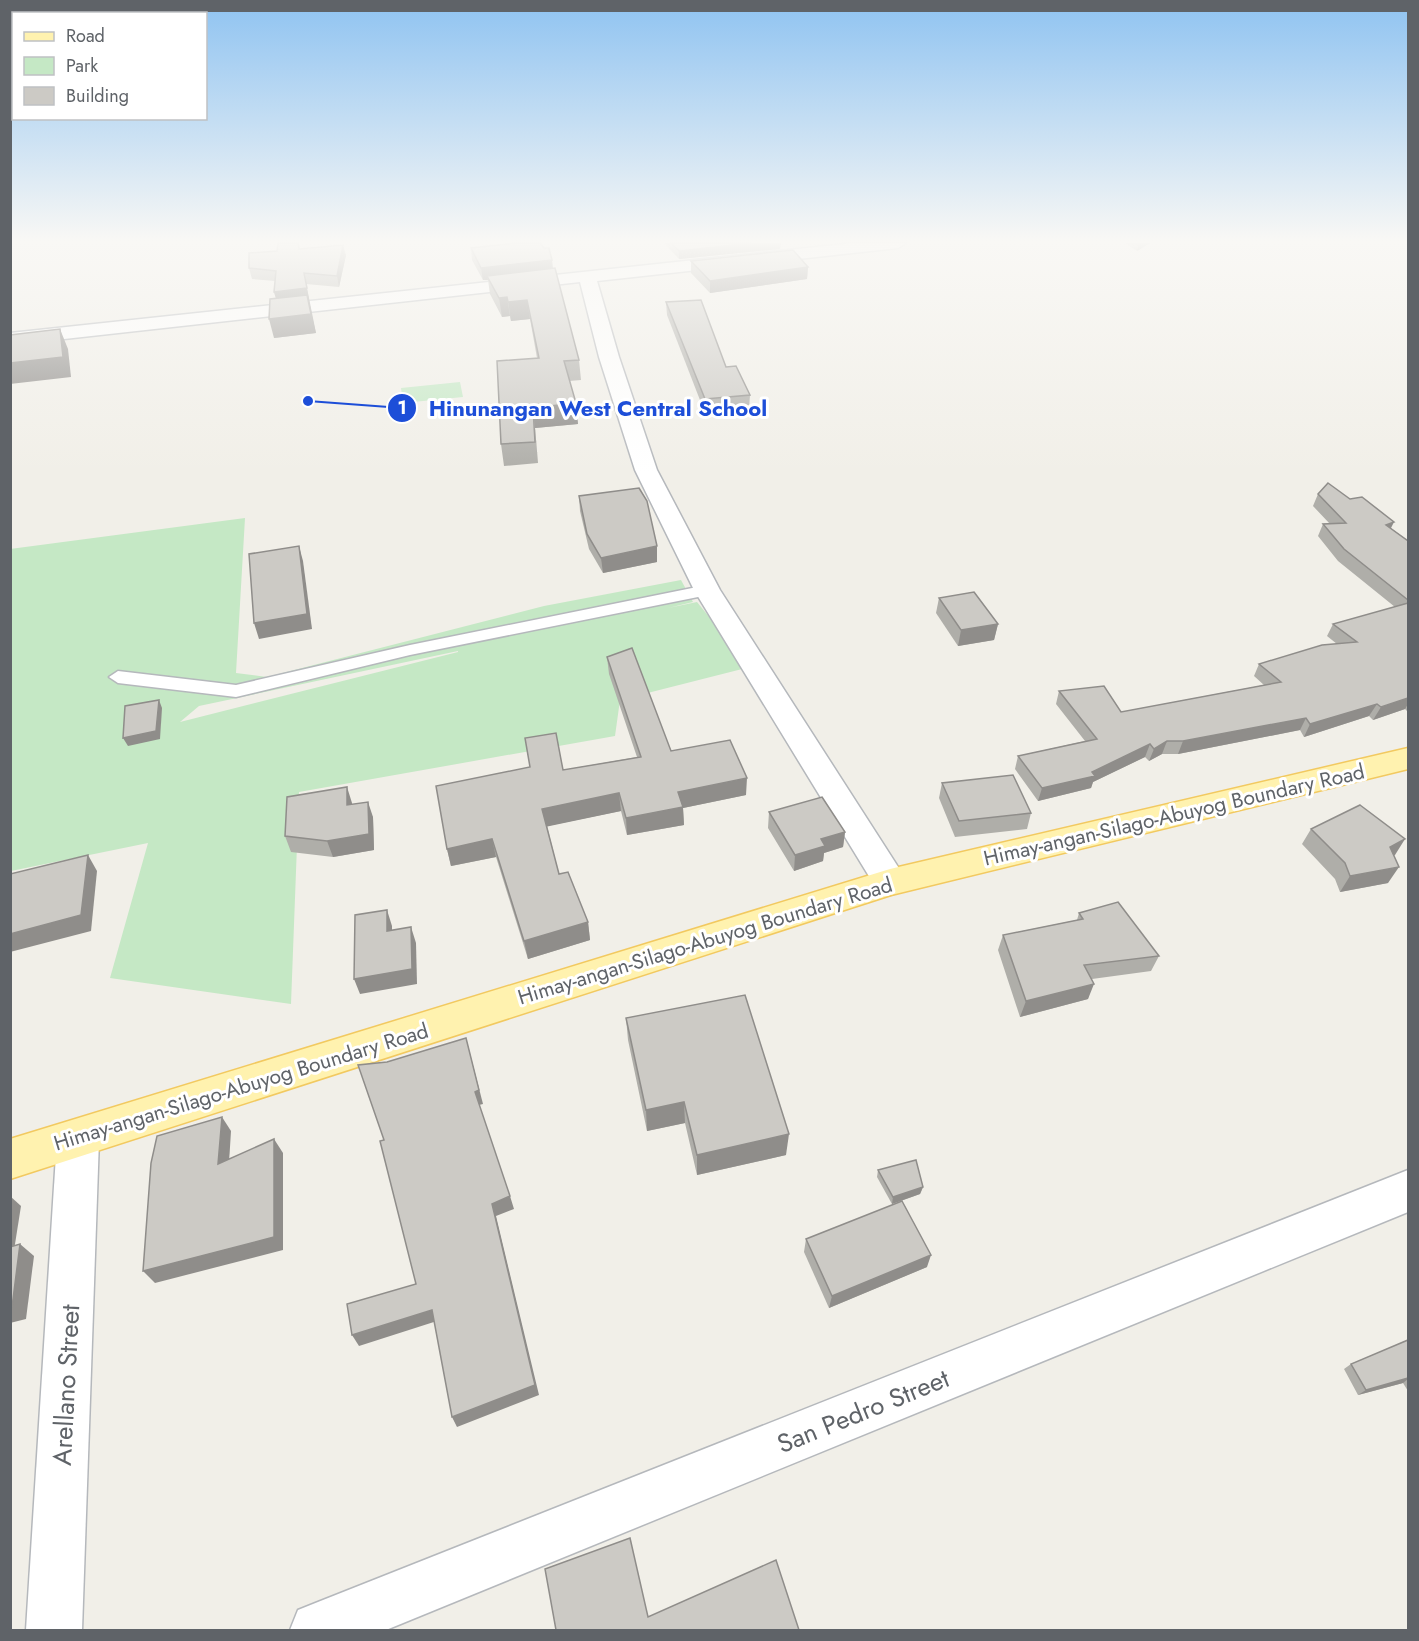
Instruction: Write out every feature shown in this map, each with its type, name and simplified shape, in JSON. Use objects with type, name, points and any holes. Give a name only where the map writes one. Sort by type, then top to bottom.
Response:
[{"type":"main road","name":"Himay-angan-Silago-Abuyog Boundary Road","points":[[10,1159],[890,882],[1408,759]]},
{"type":"street","points":[[10,339],[185,320]]},
{"type":"street","points":[[599,320],[646,470],[707,590],[890,882]]},
{"type":"street","name":"Arellano Street","points":[[54,1630],[78,1138]]},
{"type":"street","name":"San Pedro Street","points":[[318,1630],[1408,1191]]},
{"type":"lane","points":[[118,677],[236,691],[410,650],[707,590]]},
{"type":"green space","points":[[460,382],[463,397],[403,403],[401,388]]},
{"type":"green space","points":[[245,518],[236,673],[267,677],[544,606],[681,580],[693,602],[668,608],[697,602],[750,667],[620,700],[615,736],[299,792],[291,1004],[110,978],[148,843],[11,871],[10,549]],"holes":[[[458,652],[180,722],[199,706]]]},
{"type":"building","points":[[531,320],[568,320],[579,360],[564,361],[576,403],[533,408],[535,442],[501,444],[497,361],[539,358]]},
{"type":"building","points":[[673,320],[708,320],[726,367],[736,366],[750,395],[705,399]]},
{"type":"building","points":[[60,329],[63,357],[10,363],[10,335]]},
{"type":"building","points":[[1328,483],[1350,499],[1362,497],[1394,522],[1386,525],[1408,541],[1408,600],[1344,549],[1323,524],[1346,523],[1318,494]]},
{"type":"building","points":[[639,488],[647,501],[657,546],[601,558],[587,534],[579,496]]},
{"type":"building","points":[[299,546],[307,614],[254,623],[249,554]]},
{"type":"building","points":[[974,592],[998,624],[961,630],[939,598]]},
{"type":"building","points":[[1408,603],[1408,698],[1381,707],[1377,704],[1310,724],[1306,718],[1183,741],[1167,741],[1154,749],[1150,744],[1092,772],[1095,776],[1042,788],[1018,756],[1097,739],[1059,691],[1104,686],[1121,712],[1281,682],[1259,664],[1322,645],[1357,642],[1333,624]]},
{"type":"building","points":[[632,648],[671,751],[730,740],[747,778],[678,792],[683,807],[626,818],[619,793],[542,809],[559,874],[568,872],[588,922],[524,941],[492,839],[447,849],[436,786],[530,767],[525,738],[556,733],[563,770],[641,757],[607,657]]},
{"type":"building","points":[[159,700],[156,731],[123,738],[125,706]]},
{"type":"building","points":[[1013,775],[1031,813],[959,821],[942,783]]},
{"type":"building","points":[[347,787],[347,805],[368,802],[369,834],[327,841],[285,836],[287,797]]},
{"type":"building","points":[[822,797],[845,832],[821,839],[825,846],[795,855],[769,812]]},
{"type":"building","points":[[1360,805],[1405,839],[1390,847],[1399,867],[1350,876],[1345,863],[1311,829]]},
{"type":"building","points":[[88,855],[81,915],[10,934],[10,874]]},
{"type":"building","points":[[1118,902],[1159,956],[1084,965],[1094,984],[1026,1001],[1003,935],[1083,919],[1079,913]]},
{"type":"building","points":[[387,910],[387,931],[411,927],[412,969],[354,979],[355,915]]},
{"type":"building","points":[[745,995],[789,1134],[697,1155],[684,1102],[646,1110],[626,1018]]},
{"type":"building","points":[[466,1038],[479,1090],[475,1092],[510,1196],[492,1204],[535,1385],[452,1417],[432,1310],[352,1335],[347,1304],[416,1284],[380,1141],[384,1140],[358,1065],[387,1062]]},
{"type":"building","points":[[222,1117],[218,1164],[274,1139],[274,1237],[143,1271],[151,1163],[157,1136]]},
{"type":"building","points":[[916,1160],[923,1187],[893,1197],[878,1170]]},
{"type":"building","points":[[902,1201],[931,1255],[832,1296],[806,1239]]},
{"type":"building","points":[[20,1244],[12,1307],[10,1308],[10,1247]]},
{"type":"building","points":[[1408,1340],[1408,1378],[1366,1390],[1351,1364]]},
{"type":"building","points":[[630,1538],[648,1617],[776,1560],[799,1630],[556,1630],[545,1569]]},
{"type":"place","name":"Hinunangan West Central School","points":[[308,401]]}]
